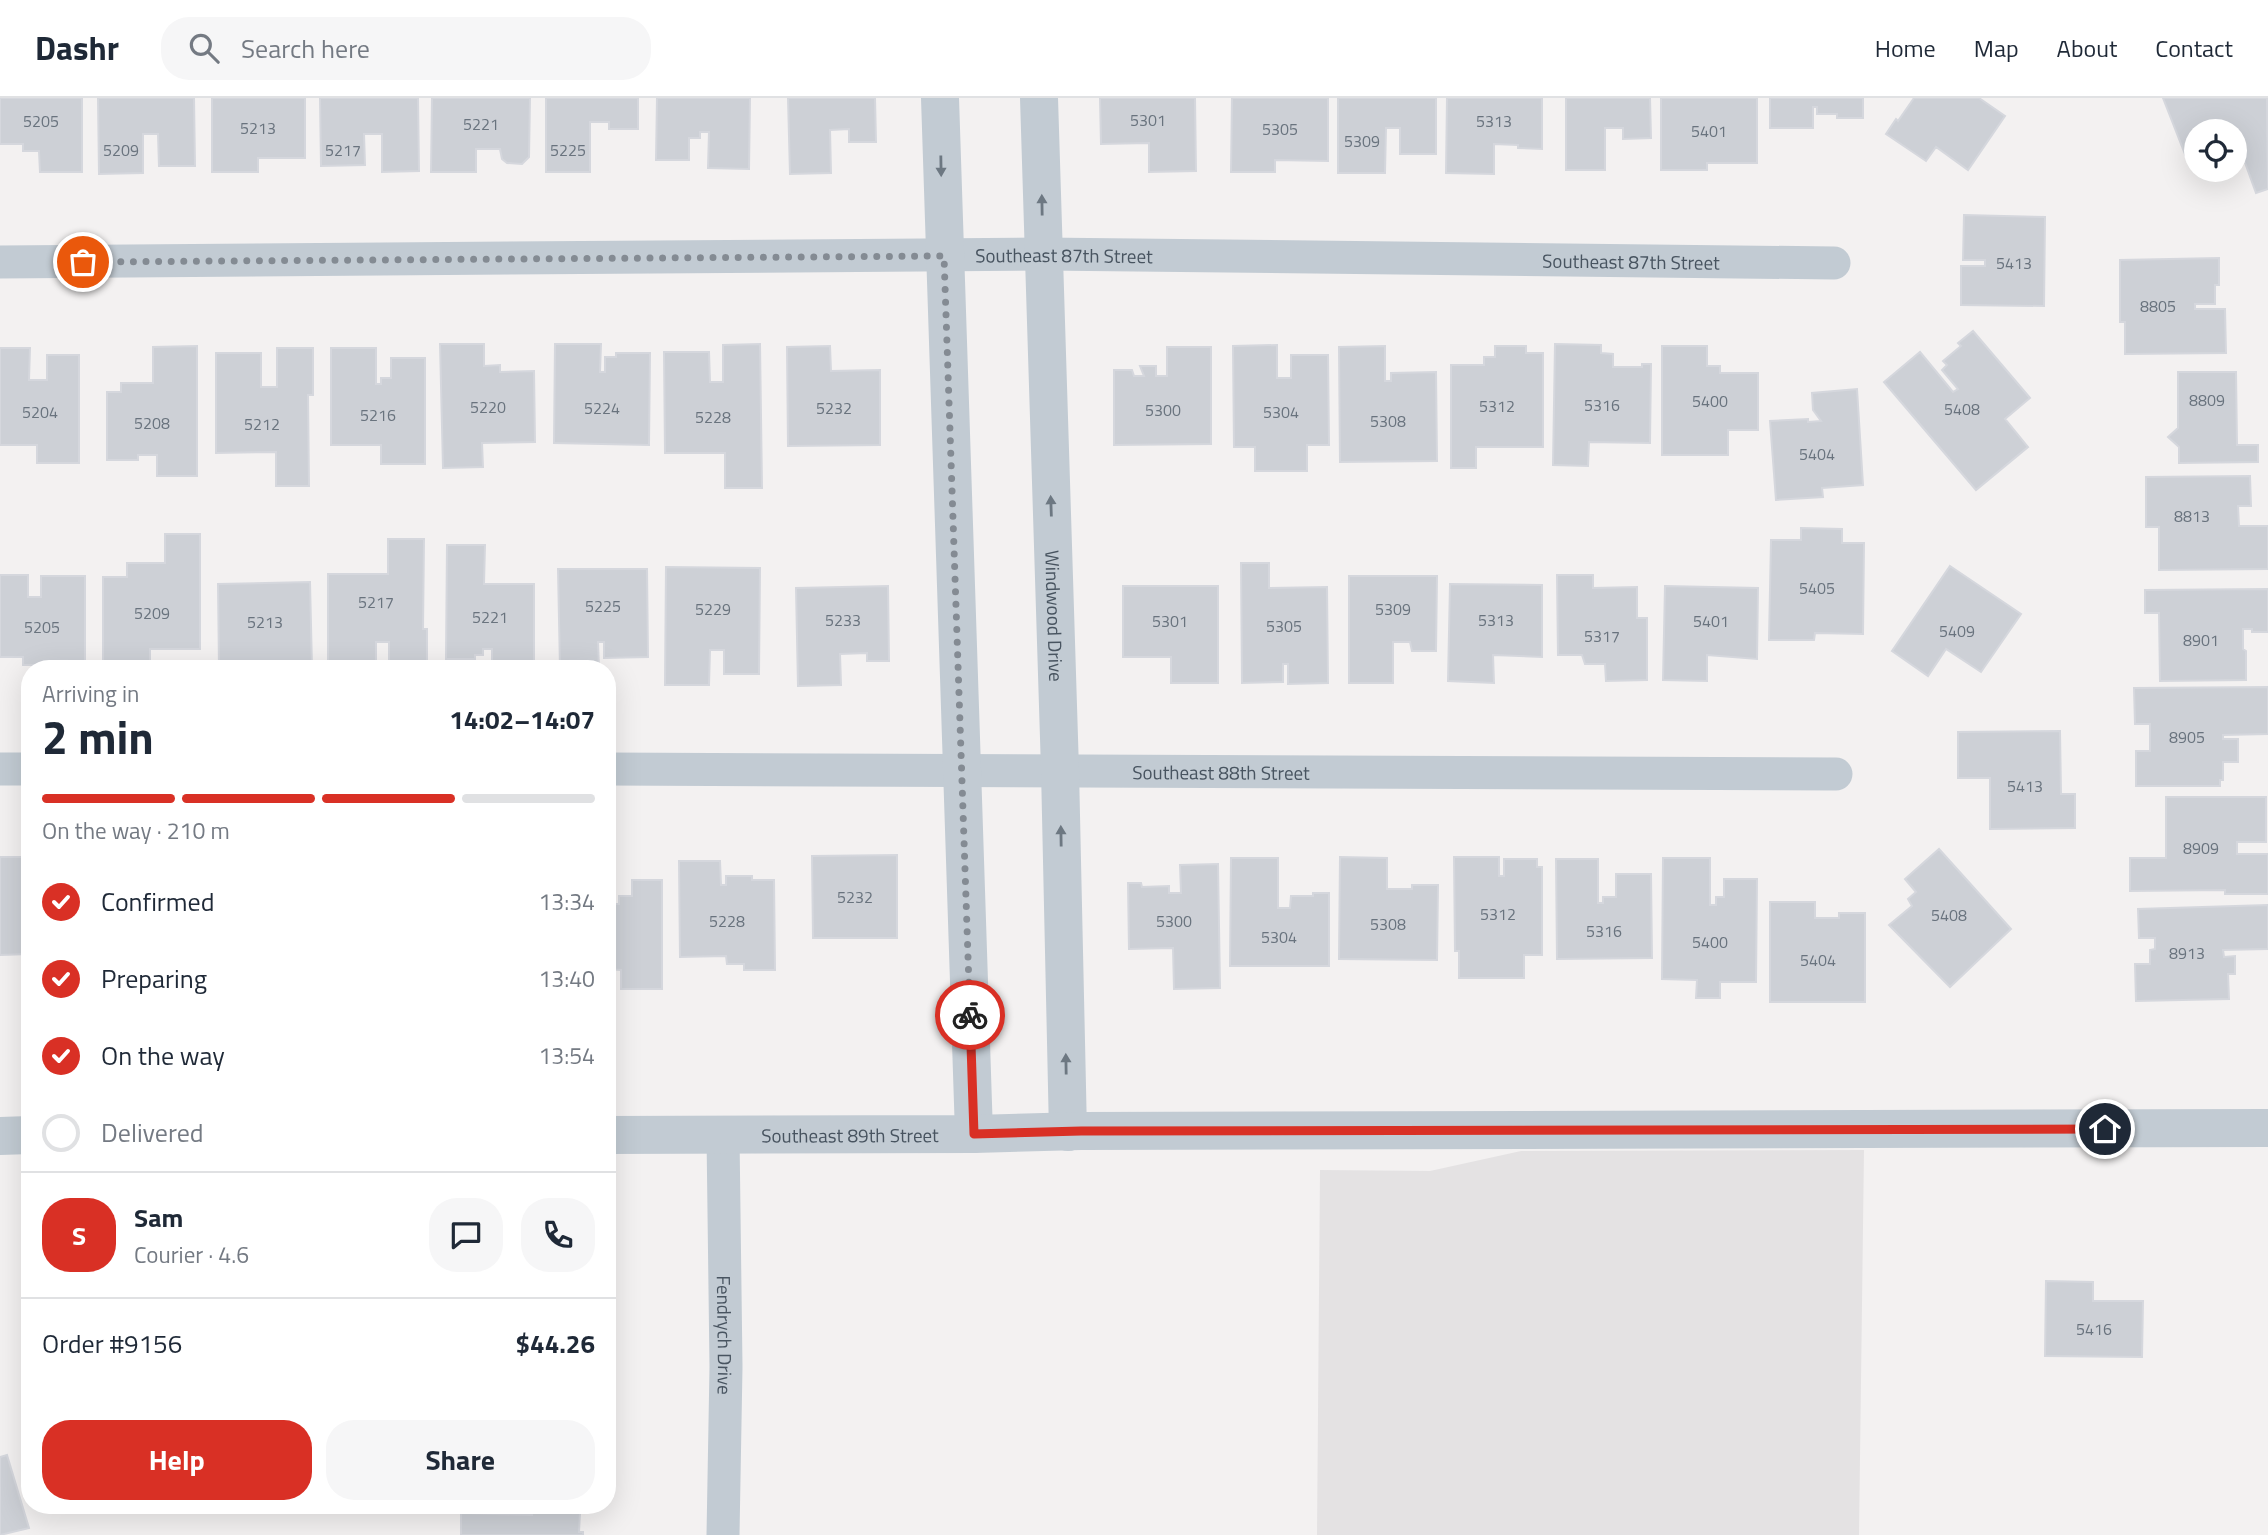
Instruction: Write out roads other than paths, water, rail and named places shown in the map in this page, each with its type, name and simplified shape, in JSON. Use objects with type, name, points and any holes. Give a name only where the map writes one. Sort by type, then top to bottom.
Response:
[{"type":"street","points":[[940,98],[974,1134]]},
{"type":"street","name":"Windwood Drive","points":[[1039,98],[1068,1132]]},
{"type":"street","name":"Southeast 87th Street","points":[[0,262],[1043,254],[1834,263]]},
{"type":"street","points":[[0,769],[21,769]]},
{"type":"street","name":"Southeast 88th Street","points":[[616,769],[1836,774]]},
{"type":"street","name":"Southeast 89th Street","points":[[616,1135],[2268,1128]]},
{"type":"street","points":[[0,1136],[21,1135]]},
{"type":"street","name":"Fendrych Drive","points":[[723,1135],[726,1367],[723,1535]]}]
